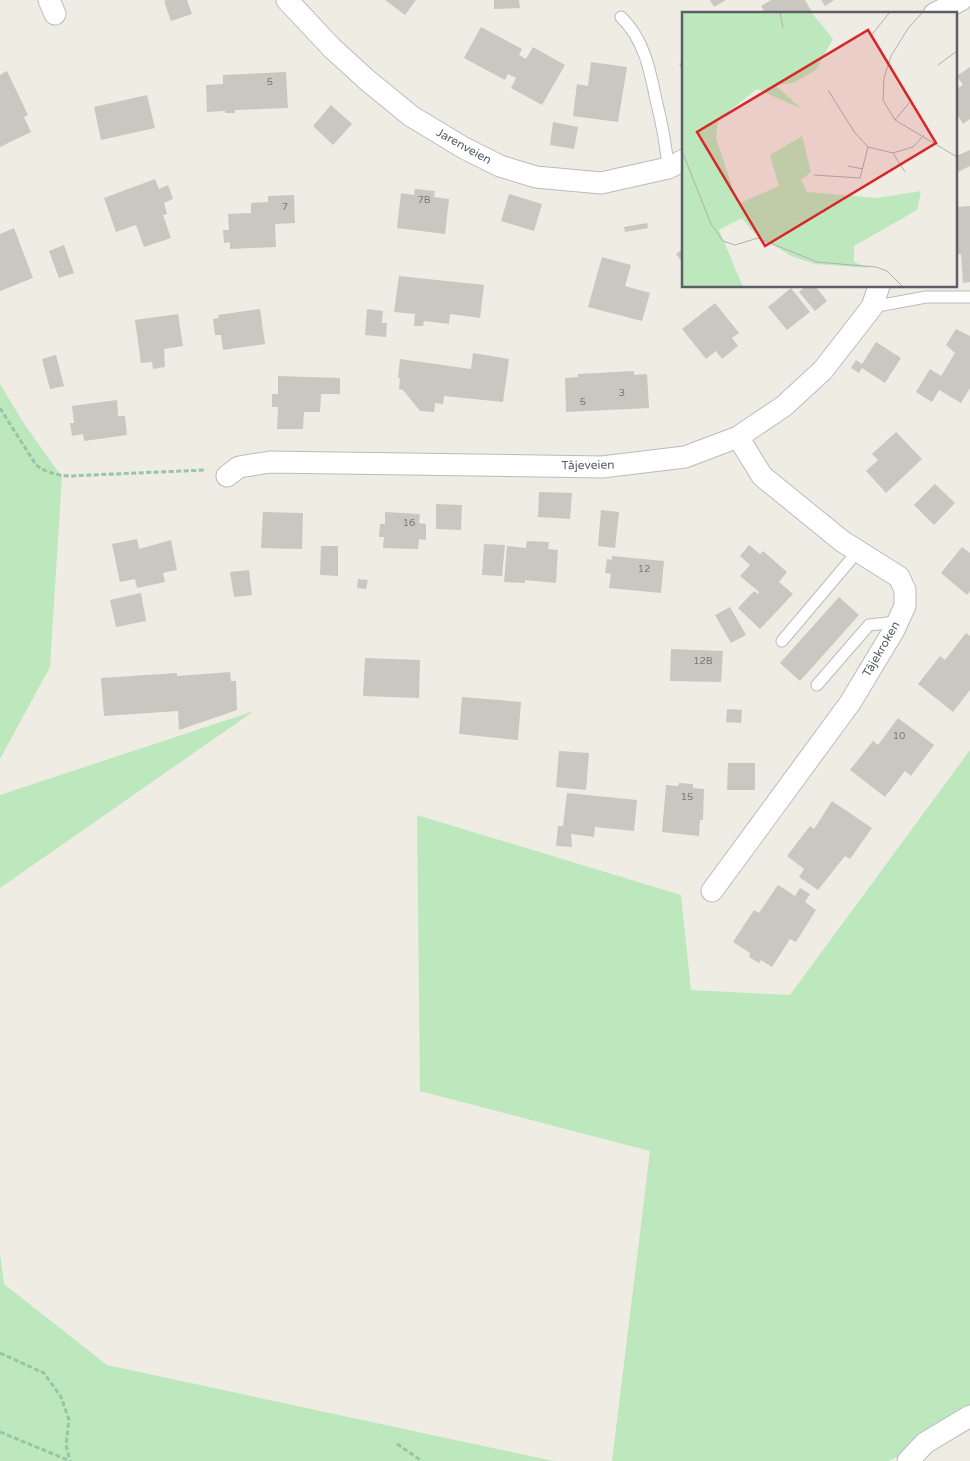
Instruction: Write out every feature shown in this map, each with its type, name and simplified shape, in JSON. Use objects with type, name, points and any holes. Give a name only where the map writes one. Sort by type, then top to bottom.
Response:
[{"type":"street","name":"Jarenveien","points":[[287,0],[332,48],[411,116],[464,148],[500,166],[536,177],[602,184],[676,164]]},
{"type":"street","points":[[938,12],[961,0]]},
{"type":"street","name":"Tåjeveien","points":[[226,476],[239,467],[270,462],[602,466],[685,457],[738,437],[784,406],[824,370],[872,307],[878,288]]},
{"type":"street","name":"Tåjekroken","points":[[712,891],[850,703],[905,606],[905,590],[899,577],[842,541],[762,476],[738,437]]},
{"type":"street","points":[[908,1461],[925,1443],[970,1416]]},
{"type":"lane","points":[[621,17],[630,26],[647,59],[666,141],[676,164]]},
{"type":"lane","points":[[872,307],[926,297],[970,297]]},
{"type":"lane","points":[[782,641],[858,551]]},
{"type":"lane","points":[[817,685],[869,625],[897,622]]},
{"type":"path","points":[[0,408],[36,465],[54,475],[209,470],[226,476]]},
{"type":"path","points":[[0,1353],[44,1373],[61,1397],[69,1420],[66,1445],[70,1461]]},
{"type":"path","points":[[0,1432],[70,1461]]},
{"type":"path","points":[[398,1444],[422,1461]]},
{"type":"green space","points":[[0,384],[25,425],[62,477],[50,667],[0,759]]},
{"type":"green space","points":[[254,711],[0,888],[0,795]]},
{"type":"green space","points":[[970,750],[970,1419],[889,1461],[612,1461],[650,1151],[420,1091],[417,815],[681,895],[691,990],[790,995]]},
{"type":"green space","points":[[0,1253],[4,1284],[107,1365],[553,1461],[0,1461]]},
{"type":"building","points":[[187,0],[192,14],[171,21],[164,1]]},
{"type":"building","points":[[385,0],[416,0],[405,15]]},
{"type":"building","points":[[494,0],[519,0],[520,8],[494,9]]},
{"type":"building","points":[[710,0],[726,0],[714,7]]},
{"type":"building","points":[[771,0],[805,0],[812,12],[765,12],[761,6]]},
{"type":"building","points":[[821,0],[834,0],[825,6]]},
{"type":"building","points":[[481,27],[522,49],[519,55],[526,59],[533,47],[565,65],[542,105],[511,88],[516,78],[508,74],[505,80],[464,58]]},
{"type":"building","points":[[591,62],[627,67],[618,122],[573,116],[577,84],[588,86]]},
{"type":"building","points":[[970,67],[970,119],[963,124],[958,116],[958,88],[963,85],[958,75]]},
{"type":"building","points":[[7,71],[28,115],[24,117],[31,132],[0,147],[0,75]]},
{"type":"building","points":[[286,72],[288,108],[235,110],[235,113],[225,113],[225,111],[207,112],[206,85],[223,84],[223,75]]},
{"type":"building","points":[[147,95],[155,128],[101,140],[94,107]]},
{"type":"building","points":[[331,105],[352,124],[333,145],[313,126]]},
{"type":"building","points":[[553,122],[578,127],[574,149],[550,145]]},
{"type":"building","points":[[970,150],[970,166],[958,172],[958,155]]},
{"type":"building","points":[[155,179],[159,189],[168,185],[173,199],[164,203],[167,214],[163,215],[171,238],[144,247],[136,225],[116,232],[104,198]]},
{"type":"building","points":[[415,189],[435,191],[434,197],[449,199],[445,234],[397,228],[401,193],[414,195]]},
{"type":"building","points":[[509,194],[542,204],[534,231],[501,221]]},
{"type":"building","points":[[294,195],[295,223],[275,224],[276,247],[230,249],[230,242],[224,243],[223,230],[229,230],[228,214],[251,213],[251,203],[268,202],[268,196]]},
{"type":"building","points":[[970,206],[970,282],[963,283],[961,254],[958,254],[958,207]]},
{"type":"building","points":[[647,223],[648,228],[625,232],[624,227]]},
{"type":"building","points":[[14,228],[33,278],[0,291],[0,234]]},
{"type":"building","points":[[64,245],[74,273],[59,278],[49,251]]},
{"type":"building","points":[[682,250],[682,262],[676,254]]},
{"type":"building","points":[[602,257],[631,265],[625,286],[650,293],[642,321],[588,307]]},
{"type":"building","points":[[399,276],[484,285],[480,318],[450,314],[449,324],[424,321],[423,326],[414,326],[415,314],[394,312]]},
{"type":"building","points":[[791,288],[810,312],[787,330],[768,307]]},
{"type":"building","points":[[804,288],[817,288],[827,301],[815,311],[799,292]]},
{"type":"building","points":[[715,303],[739,333],[732,338],[738,346],[722,359],[716,351],[706,359],[682,329]]},
{"type":"building","points":[[260,309],[265,344],[223,350],[221,335],[215,335],[213,319],[219,318],[218,315]]},
{"type":"building","points":[[367,309],[383,311],[382,323],[387,323],[386,337],[365,335]]},
{"type":"building","points":[[178,314],[183,346],[164,349],[165,367],[153,369],[152,362],[141,363],[135,320]]},
{"type":"building","points":[[956,329],[970,336],[970,388],[961,403],[939,390],[932,402],[916,392],[930,369],[941,376],[955,353],[946,345]]},
{"type":"building","points":[[876,342],[901,358],[885,383],[862,368],[859,373],[851,368],[856,360],[862,364]]},
{"type":"building","points":[[473,353],[509,359],[503,402],[444,396],[443,404],[435,403],[434,412],[420,411],[403,390],[399,389],[400,359],[471,369]]},
{"type":"building","points":[[56,355],[64,386],[50,389],[42,359]]},
{"type":"building","points":[[634,371],[634,375],[647,374],[649,408],[566,412],[565,378],[578,377],[578,374]]},
{"type":"building","points":[[278,376],[340,378],[340,394],[321,394],[320,412],[304,412],[303,429],[277,429],[278,407],[272,407],[272,394],[278,394]]},
{"type":"building","points":[[117,400],[118,416],[125,416],[127,435],[84,441],[83,434],[72,436],[70,423],[74,423],[72,406]]},
{"type":"building","points":[[896,432],[922,459],[886,493],[866,471],[878,460],[872,454]]},
{"type":"building","points":[[935,484],[955,503],[934,525],[914,505]]},
{"type":"building","points":[[539,492],[572,493],[570,519],[538,517]]},
{"type":"building","points":[[436,504],[462,505],[461,530],[436,529]]},
{"type":"building","points":[[601,510],[619,512],[615,548],[598,546]]},
{"type":"building","points":[[263,512],[303,513],[302,549],[261,548]]},
{"type":"building","points":[[385,512],[420,514],[419,523],[426,524],[426,540],[419,539],[418,549],[383,548],[384,537],[379,537],[380,524],[385,524]]},
{"type":"building","points":[[137,539],[139,549],[171,540],[177,570],[163,573],[165,582],[137,588],[135,579],[120,582],[112,544]]},
{"type":"building","points":[[527,541],[549,542],[548,549],[558,550],[556,583],[525,580],[525,583],[504,582],[507,546],[526,548]]},
{"type":"building","points":[[484,544],[505,545],[502,576],[482,575]]},
{"type":"building","points":[[749,545],[760,554],[763,551],[787,572],[779,582],[793,594],[760,629],[738,608],[754,591],[758,594],[759,592],[740,576],[750,565],[740,556]]},
{"type":"building","points":[[321,546],[338,546],[338,576],[320,575]]},
{"type":"building","points":[[962,547],[970,553],[970,591],[967,595],[941,573]]},
{"type":"building","points":[[612,556],[664,561],[661,593],[609,588],[611,574],[605,573],[607,559],[612,560]]},
{"type":"building","points":[[249,570],[252,595],[234,597],[230,572]]},
{"type":"building","points":[[358,579],[368,580],[366,589],[357,588]]},
{"type":"building","points":[[141,593],[146,621],[116,627],[110,600]]},
{"type":"building","points":[[839,597],[859,615],[800,681],[780,663]]},
{"type":"building","points":[[730,607],[746,635],[731,643],[715,615]]},
{"type":"building","points":[[966,633],[970,636],[970,690],[953,712],[918,684],[940,656],[945,660]]},
{"type":"building","points":[[671,649],[723,651],[721,682],[670,681]]},
{"type":"building","points":[[365,658],[420,660],[419,698],[363,696]]},
{"type":"building","points":[[230,672],[231,681],[236,681],[237,710],[179,730],[178,711],[104,716],[101,678],[177,673],[177,676]]},
{"type":"building","points":[[462,697],[521,702],[518,740],[459,734]]},
{"type":"building","points":[[727,709],[742,710],[741,723],[726,722]]},
{"type":"building","points":[[898,718],[934,745],[911,776],[905,771],[885,797],[850,770],[873,741],[878,745]]},
{"type":"building","points":[[559,751],[589,753],[586,790],[556,787]]},
{"type":"building","points":[[728,763],[755,763],[755,790],[727,790]]},
{"type":"building","points":[[679,783],[693,784],[693,788],[704,789],[703,820],[700,820],[699,836],[662,832],[666,785],[678,786]]},
{"type":"building","points":[[567,793],[637,800],[634,831],[595,827],[594,837],[571,834],[572,847],[556,846],[558,826],[563,826]]},
{"type":"building","points":[[832,801],[872,828],[850,859],[845,856],[818,890],[799,877],[804,869],[787,856],[810,826],[814,829]]},
{"type":"building","points":[[778,885],[795,896],[800,888],[810,894],[805,902],[816,910],[796,942],[790,939],[772,967],[761,960],[759,963],[749,957],[750,953],[733,942],[754,910],[759,913]]}]
